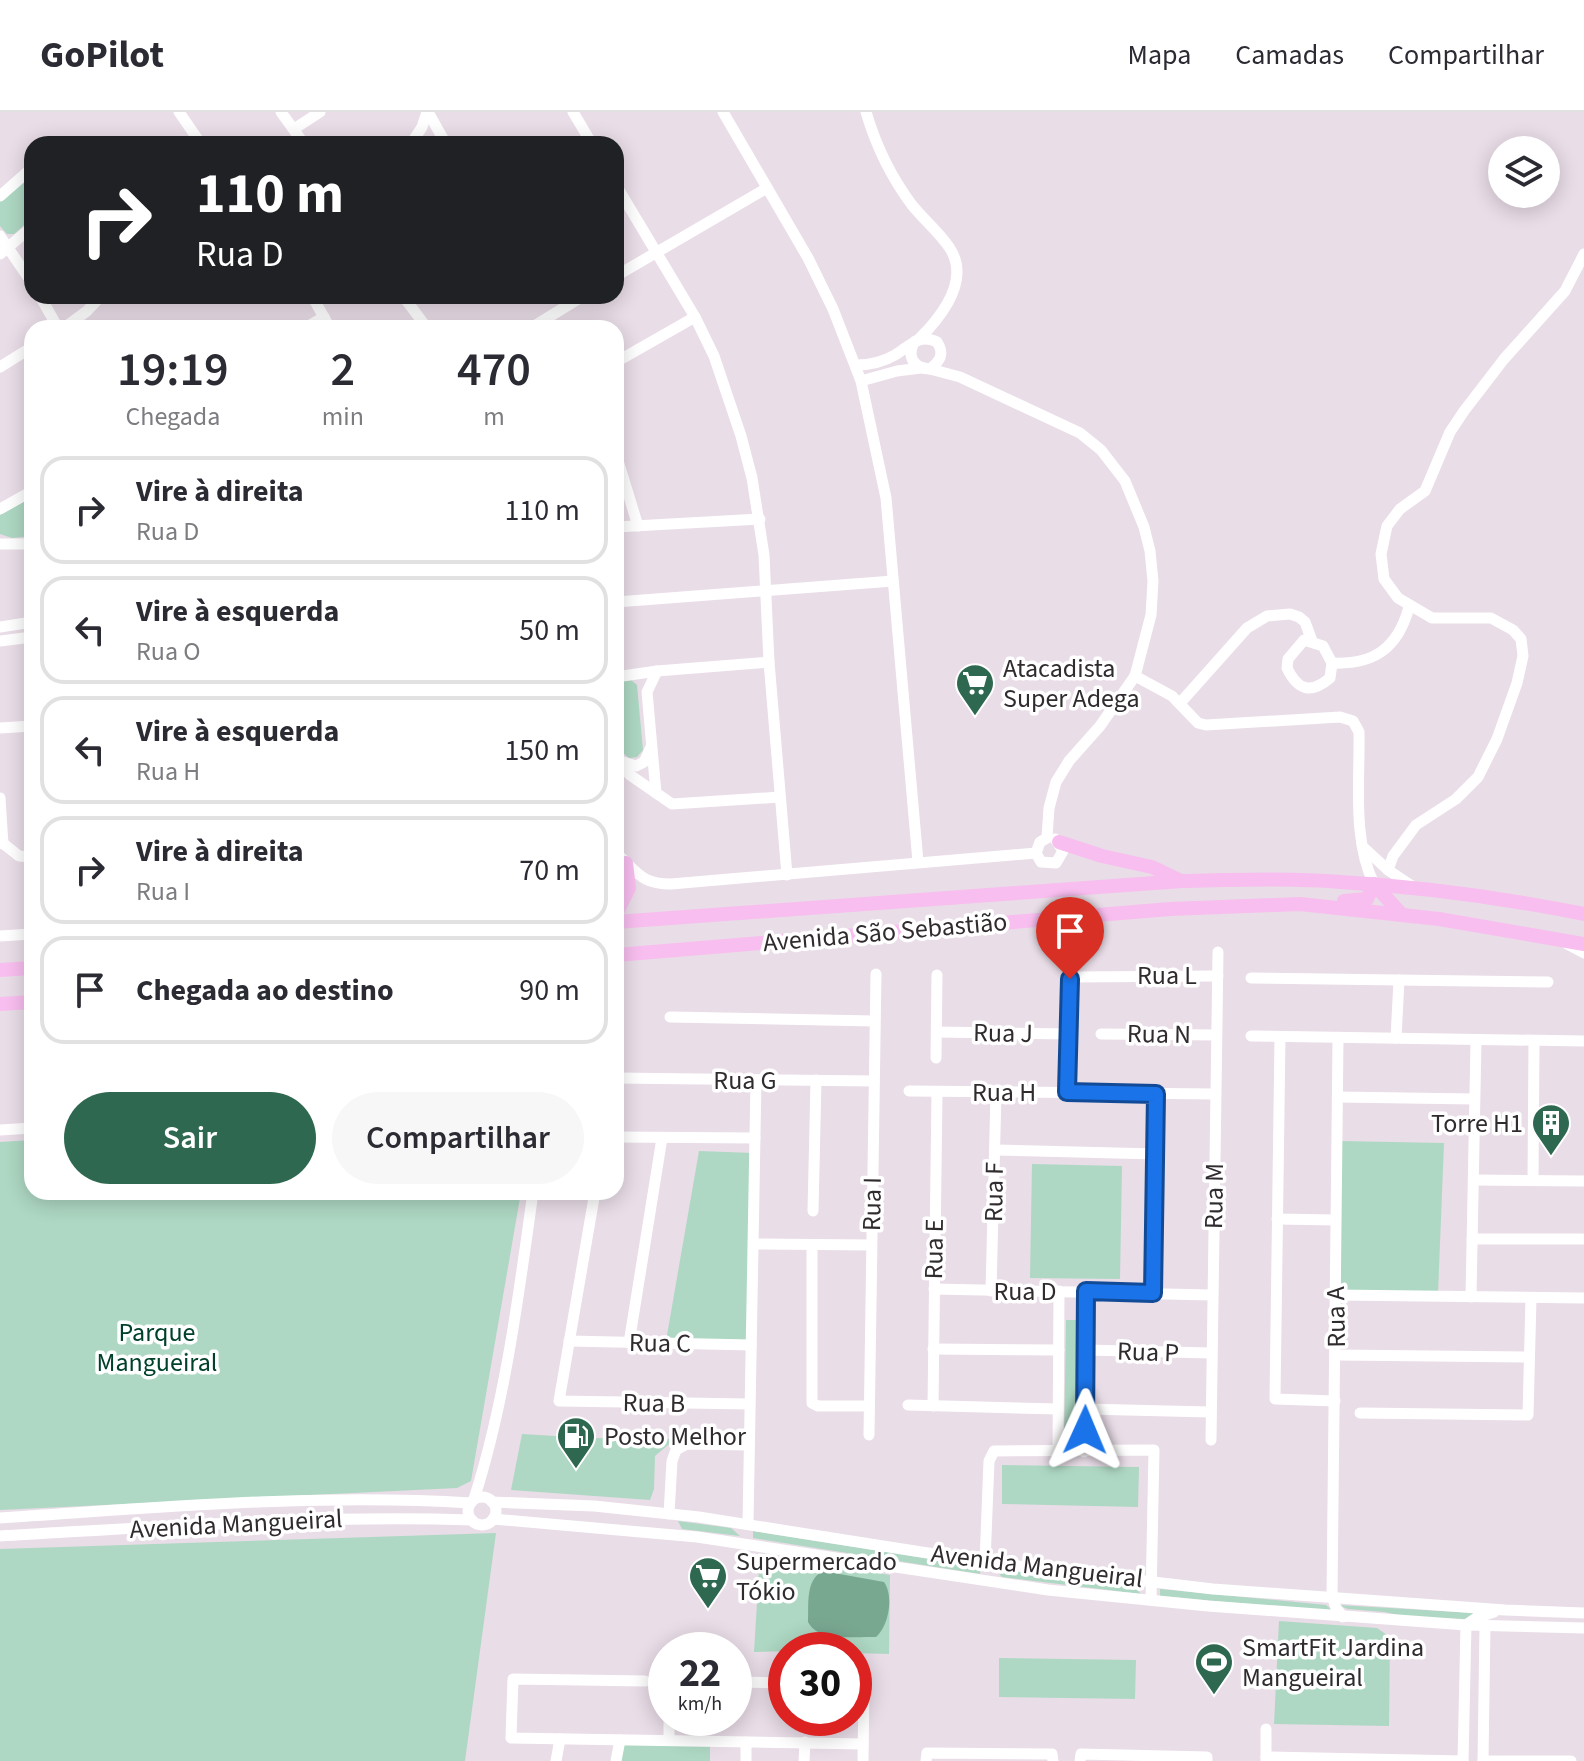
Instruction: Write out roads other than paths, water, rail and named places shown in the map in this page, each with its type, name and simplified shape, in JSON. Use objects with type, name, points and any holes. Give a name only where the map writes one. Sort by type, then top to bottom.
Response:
[{"type":"main road","points":[[1053,840],[1102,856],[1152,867],[1182,881]]},
{"type":"main road","points":[[624,869],[629,888],[624,898]]},
{"type":"main road","name":"Avenida São Sebastião","points":[[624,921],[1182,881],[1266,880],[1414,888],[1584,914]]},
{"type":"main road","points":[[1300,904],[1367,899],[1374,884],[1402,915]]},
{"type":"main road","name":"Avenida São Sebastião","points":[[624,954],[1170,909],[1300,904],[1402,915],[1584,944]]},
{"type":"main road","points":[[0,970],[24,968]]},
{"type":"main road","points":[[0,1004],[24,1002]]},
{"type":"street","points":[[179,112],[196,136]]},
{"type":"street","points":[[281,112],[299,136]]},
{"type":"street","points":[[294,129],[320,112]]},
{"type":"street","points":[[415,136],[427,112]]},
{"type":"street","points":[[427,112],[441,136]]},
{"type":"street","points":[[573,112],[587,136]]},
{"type":"street","points":[[723,112],[808,258],[861,381],[886,498],[918,862]]},
{"type":"street","points":[[866,112],[883,159],[903,193],[956,259],[956,282],[938,319],[910,349],[911,358],[926,369]]},
{"type":"street","points":[[0,196],[24,175]]},
{"type":"street","points":[[624,271],[767,188]]},
{"type":"street","points":[[624,201],[695,317],[729,394],[745,450],[760,519],[787,875]]},
{"type":"street","points":[[4,250],[24,234]]},
{"type":"street","points":[[0,236],[4,250],[24,274]]},
{"type":"street","points":[[1388,870],[1393,856],[1416,825],[1456,799],[1478,777],[1497,739],[1523,656],[1521,639],[1513,630],[1491,618],[1432,618],[1398,598],[1384,579],[1381,554],[1387,526],[1400,509],[1425,491],[1450,432],[1464,411],[1504,359],[1565,291],[1584,254]]},
{"type":"street","points":[[73,320],[94,304]]},
{"type":"street","points":[[317,304],[326,320]]},
{"type":"street","points":[[544,320],[570,304]]},
{"type":"street","points":[[319,320],[324,317]]},
{"type":"street","points":[[624,357],[695,317]]},
{"type":"street","points":[[938,319],[937,342],[942,354],[960,377]]},
{"type":"street","points":[[856,365],[879,362],[917,340],[929,337],[937,342]]},
{"type":"street","points":[[0,367],[24,352]]},
{"type":"street","points":[[926,369],[939,362],[942,354]]},
{"type":"street","points":[[861,381],[897,371],[926,369],[960,377],[1080,433],[1101,450],[1125,481],[1144,527],[1150,551],[1153,581],[1151,615],[1135,676],[1056,782],[1049,808],[1053,840],[1063,851],[1056,863],[1041,862],[1036,853],[1040,842],[1053,840]]},
{"type":"street","points":[[624,480],[638,526]]},
{"type":"street","points":[[0,509],[24,496]]},
{"type":"street","points":[[624,527],[760,519]]},
{"type":"street","points":[[0,544],[24,544]]},
{"type":"street","points":[[624,601],[893,581]]},
{"type":"street","points":[[1332,663],[1355,664],[1377,655],[1404,626],[1409,607]]},
{"type":"street","points":[[1181,702],[1247,628],[1267,616],[1290,614],[1299,617],[1305,622],[1312,641]]},
{"type":"street","points":[[0,627],[24,623]]},
{"type":"street","points":[[0,641],[24,638]]},
{"type":"street","points":[[1304,640],[1312,641],[1323,646],[1332,663],[1330,678],[1320,686],[1307,688],[1298,685],[1287,668],[1288,659],[1304,640]]},
{"type":"street","points":[[624,675],[769,662]]},
{"type":"street","points":[[656,793],[647,692],[657,671]]},
{"type":"street","points":[[633,673],[647,692]]},
{"type":"street","points":[[1135,676],[1181,702],[1198,723],[1206,725],[1340,717],[1353,721],[1359,732],[1360,827],[1366,868],[1374,884]]},
{"type":"street","points":[[0,728],[24,726]]},
{"type":"street","points":[[624,764],[636,766],[644,762],[652,746]]},
{"type":"street","points":[[624,769],[664,800],[679,805],[780,797]]},
{"type":"street","points":[[0,798],[2,843],[24,856]]},
{"type":"street","points":[[1363,847],[1414,888]]},
{"type":"street","points":[[624,861],[642,878],[660,884],[1036,853]]},
{"type":"street","points":[[0,936],[24,934]]},
{"type":"street","points":[[1559,940],[1584,953]]},
{"type":"street","name":"Rua M","points":[[1211,1440],[1218,952]]},
{"type":"street","name":"Rua I","points":[[869,1435],[876,974]]},
{"type":"street","points":[[936,1058],[937,975]]},
{"type":"street","name":"Rua L","points":[[1069,1034],[1070,979],[1076,975],[1218,976]]},
{"type":"street","points":[[1251,978],[1548,982]]},
{"type":"street","points":[[1396,1038],[1399,980]]},
{"type":"street","points":[[670,1017],[874,1021]]},
{"type":"street","name":"Rua J","points":[[937,1032],[1069,1034]]},
{"type":"street","points":[[1067,1092],[1069,1034]]},
{"type":"street","name":"Rua N","points":[[1101,1034],[1216,1035]]},
{"type":"street","points":[[1251,1036],[1584,1041]]},
{"type":"street","points":[[1280,1037],[1275,1399],[1335,1401]]},
{"type":"street","name":"Rua A","points":[[1332,1596],[1337,1355],[1335,1220],[1338,1039]]},
{"type":"street","points":[[1471,1297],[1476,1041]]},
{"type":"street","points":[[1533,1180],[1534,1041]]},
{"type":"street","name":"Rua G","points":[[624,1078],[874,1081]]},
{"type":"street","points":[[748,1523],[756,1080]]},
{"type":"street","points":[[813,1211],[816,1080]]},
{"type":"street","name":"Rua H","points":[[909,1091],[1215,1094]]},
{"type":"street","name":"Rua E","points":[[933,1406],[937,1092]]},
{"type":"street","name":"Rua F","points":[[991,1291],[996,1093]]},
{"type":"street","points":[[1153,1293],[1156,1094]]},
{"type":"street","points":[[1338,1097],[1474,1099]]},
{"type":"street","points":[[0,1130],[24,1128]]},
{"type":"street","points":[[624,1137],[755,1138]]},
{"type":"street","points":[[629,1343],[662,1138]]},
{"type":"street","points":[[995,1150],[1156,1154]]},
{"type":"street","points":[[1474,1180],[1584,1181]]},
{"type":"street","points":[[487,1460],[490,1500],[496,1510],[493,1519],[485,1525],[472,1520],[468,1512],[487,1460],[519,1289],[532,1200]]},
{"type":"street","points":[[569,1341],[594,1200]]},
{"type":"street","points":[[1277,1219],[1335,1220]]},
{"type":"street","points":[[1472,1239],[1582,1239]]},
{"type":"street","points":[[754,1244],[871,1245]]},
{"type":"street","points":[[812,1245],[812,1403],[818,1406],[869,1406]]},
{"type":"street","name":"Rua D","points":[[934,1289],[1212,1295]]},
{"type":"street","points":[[1058,1451],[1059,1291]]},
{"type":"street","points":[[1084,1452],[1086,1291]]},
{"type":"street","points":[[1336,1295],[1583,1298]]},
{"type":"street","points":[[1360,1413],[1528,1415],[1531,1298]]},
{"type":"street","points":[[1060,1310],[1073,1315],[1085,1312]]},
{"type":"street","name":"Rua C","points":[[569,1341],[751,1345]]},
{"type":"street","name":"Rua B","points":[[569,1341],[559,1401],[749,1404]]},
{"type":"street","points":[[933,1349],[1059,1350]]},
{"type":"street","name":"Rua P","points":[[1086,1350],[1211,1353]]},
{"type":"street","points":[[1337,1355],[1528,1357]]},
{"type":"street","points":[[908,1405],[1058,1409]]},
{"type":"street","points":[[1085,1409],[1210,1412]]},
{"type":"street","points":[[669,1514],[672,1461],[676,1450],[687,1444],[748,1445]]},
{"type":"street","points":[[985,1562],[989,1461],[994,1451],[1154,1450],[1151,1600]]},
{"type":"street","points":[[472,1501],[490,1500]]},
{"type":"street","name":"Avenida Mangueiral","points":[[490,1500],[596,1506],[748,1523],[985,1562],[1213,1589],[1584,1613]]},
{"type":"street","name":"Avenida Mangueiral","points":[[0,1518],[258,1502],[472,1501]]},
{"type":"street","points":[[594,1527],[591,1517],[596,1506]]},
{"type":"street","name":"Avenida Mangueiral","points":[[493,1519],[594,1527],[806,1552],[1048,1590],[1208,1606],[1466,1625],[1584,1628]]},
{"type":"street","name":"Avenida Mangueiral","points":[[0,1536],[271,1520],[472,1520]]},
{"type":"street","points":[[806,1552],[814,1546],[813,1535]]},
{"type":"street","points":[[909,1569],[908,1559],[915,1551]]},
{"type":"street","points":[[1208,1606],[1216,1601],[1213,1589]]},
{"type":"street","points":[[1332,1596],[1343,1617]]},
{"type":"street","points":[[1266,1729],[1266,1759],[1463,1761],[1466,1625],[1476,1618],[1505,1610]]},
{"type":"street","points":[[1485,1626],[1483,1761],[1571,1761]]},
{"type":"street","points":[[645,1681],[513,1679],[511,1738],[863,1744]]},
{"type":"street","points":[[1463,1723],[1476,1723],[1485,1715]]},
{"type":"street","points":[[862,1736],[863,1761]]},
{"type":"street","points":[[556,1761],[560,1739]]},
{"type":"street","points":[[616,1761],[620,1740]]},
{"type":"street","points":[[746,1742],[746,1761]]},
{"type":"street","points":[[804,1761],[805,1742]]},
{"type":"street","points":[[927,1757],[1052,1757]]},
{"type":"street","points":[[1080,1758],[1207,1759]]},
{"type":"place","name":"Atacadista Super Adega","points":[[975,717]]},
{"type":"place","name":"Torre H1","points":[[1551,1157]]},
{"type":"place","name":"Posto Melhor","points":[[576,1470]]},
{"type":"place","name":"Supermercado Tókio","points":[[708,1610]]},
{"type":"place","name":"SmartFit Jardina Mangueiral","points":[[1214,1696]]},
{"type":"park label","name":"Parque Mangueiral","points":[[157,1347]]}]
